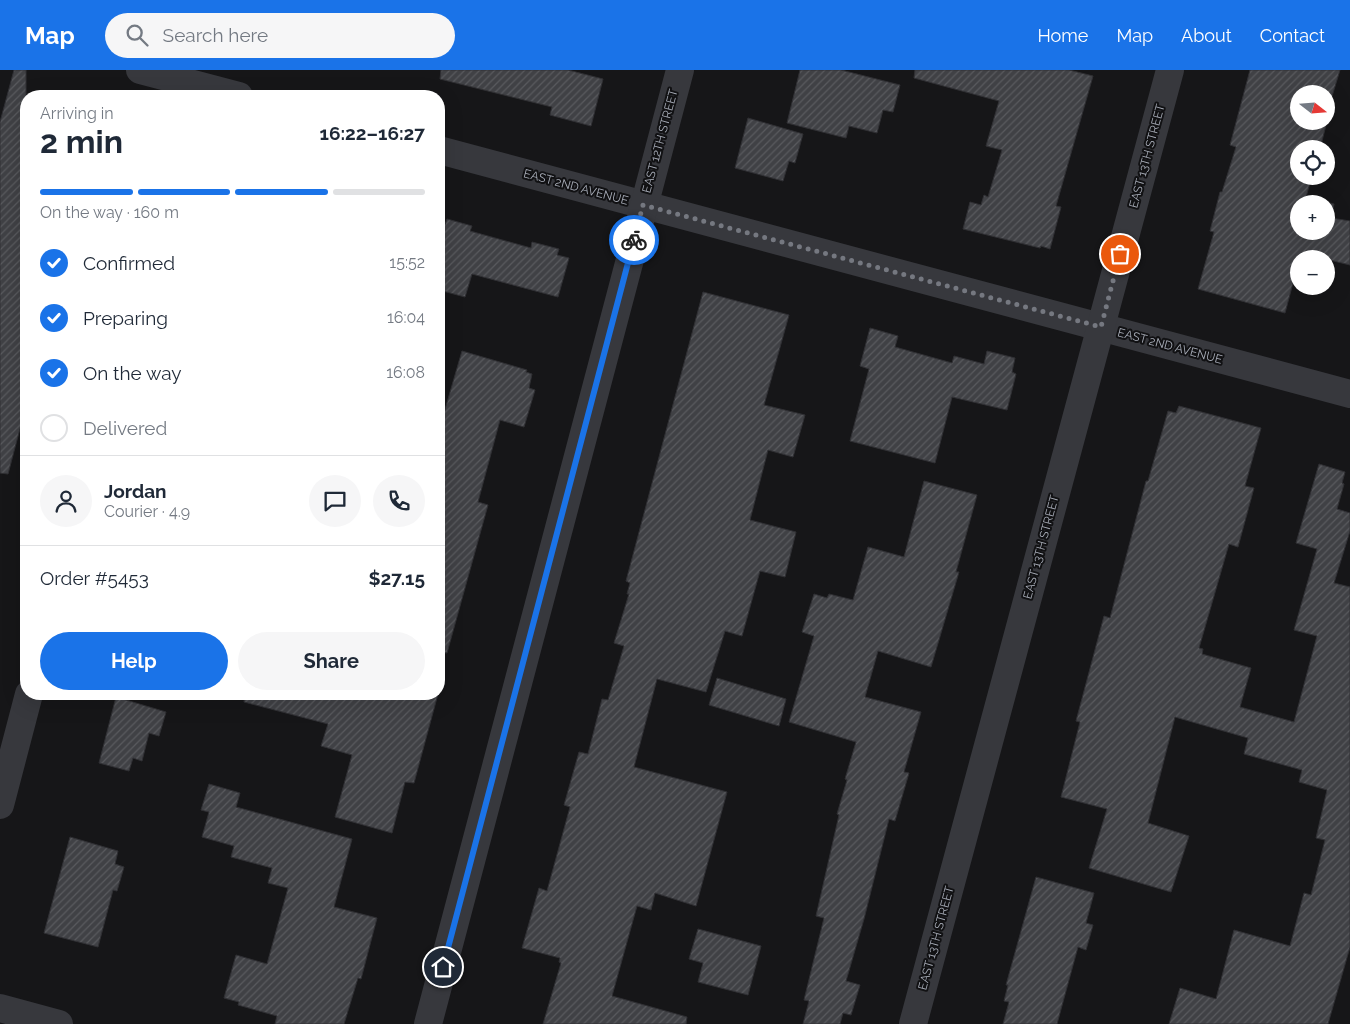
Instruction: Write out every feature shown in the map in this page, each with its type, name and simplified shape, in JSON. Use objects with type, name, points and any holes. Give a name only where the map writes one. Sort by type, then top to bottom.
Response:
[{"type":"street","points":[[140,70],[216,90]]},
{"type":"street","name":"EAST 12TH STREET","points":[[428,1024],[680,70]]},
{"type":"street","name":"EAST 13TH STREET","points":[[912,1024],[1170,70]]},
{"type":"street","name":"EAST 2ND AVENUE","points":[[445,152],[1350,394]]},
{"type":"street","points":[[0,804],[27,700]]},
{"type":"street","points":[[0,1008],[58,1024]]},
{"type":"building","points":[[14,70],[26,70],[26,90],[20,90],[20,429],[8,474],[0,473],[0,122]]},
{"type":"building","points":[[441,70],[568,70],[603,79],[591,126],[550,115],[552,107],[440,79]]},
{"type":"building","points":[[800,70],[841,70],[900,85],[893,112],[883,110],[877,133],[849,126],[846,138],[787,123]]},
{"type":"building","points":[[915,70],[1069,70],[1093,76],[1056,206],[1061,207],[1050,249],[963,229],[970,202],[981,205],[984,195],[988,197],[1002,150],[986,146],[999,101],[914,78]]},
{"type":"building","points":[[1250,70],[1340,70],[1335,86],[1290,85],[1290,130],[1325,130],[1322,140],[1290,140],[1290,185],[1309,185],[1307,195],[1290,195],[1290,240],[1335,240],[1335,219],[1350,221],[1350,265],[1335,261],[1335,250],[1290,250],[1290,294],[1285,313],[1198,289],[1214,232],[1210,231],[1220,192],[1222,192],[1236,147],[1230,145]]},
{"type":"building","points":[[748,118],[803,134],[795,163],[789,161],[783,181],[735,168]]},
{"type":"building","points":[[447,219],[472,226],[470,231],[531,248],[532,242],[559,249],[557,255],[569,258],[558,297],[472,274],[465,297],[445,292],[445,224]]},
{"type":"building","points":[[703,292],[789,315],[764,405],[805,415],[793,457],[768,450],[750,520],[796,532],[785,577],[760,571],[742,636],[725,631],[706,692],[657,679],[634,767],[727,792],[696,906],[655,893],[651,910],[637,906],[612,996],[687,1017],[686,1024],[543,1024],[561,963],[559,962],[560,958],[522,948],[539,888],[547,891],[570,807],[564,805],[579,752],[588,754],[602,699],[608,700],[624,646],[614,643],[629,594],[627,594],[630,583],[626,581]]},
{"type":"building","points":[[870,328],[898,336],[895,347],[952,363],[954,356],[984,364],[987,351],[1015,358],[1012,372],[1016,374],[1007,410],[952,397],[935,463],[850,441],[869,369],[860,366]]},
{"type":"building","points":[[462,351],[527,370],[526,372],[532,374],[529,388],[535,390],[524,427],[500,420],[478,502],[488,505],[447,653],[445,653],[445,409]]},
{"type":"building","points":[[1179,406],[1261,428],[1245,486],[1254,488],[1238,547],[1229,544],[1199,648],[1203,649],[1202,654],[1251,668],[1240,707],[1294,722],[1317,636],[1294,630],[1317,549],[1296,543],[1319,464],[1345,472],[1342,483],[1344,484],[1337,509],[1350,513],[1350,531],[1334,583],[1350,587],[1350,947],[1328,1024],[1169,1024],[1180,988],[1216,999],[1234,930],[1290,946],[1304,893],[1311,895],[1325,840],[1316,838],[1327,790],[1299,782],[1302,770],[1244,754],[1248,738],[1175,717],[1148,823],[1189,836],[1171,892],[1089,868],[1107,809],[1061,797],[1080,722],[1076,721],[1104,616],[1110,618],[1146,481],[1148,481],[1168,411],[1176,413]]},
{"type":"building","points":[[924,481],[977,495],[956,572],[959,572],[931,667],[878,651],[865,697],[921,712],[904,772],[909,773],[895,821],[889,819],[846,981],[860,985],[851,1015],[843,1013],[840,1024],[803,1024],[809,1001],[804,1000],[824,918],[816,916],[839,815],[837,814],[847,780],[845,779],[856,742],[789,722],[814,636],[802,632],[814,594],[827,598],[829,594],[853,600],[868,547],[904,557]]},
{"type":"building","points":[[717,678],[786,699],[779,726],[709,705]]},
{"type":"building","points":[[115,700],[126,700],[166,712],[159,736],[149,733],[142,761],[133,758],[129,771],[99,763]]},
{"type":"building","points":[[244,700],[436,700],[414,783],[405,782],[392,833],[335,817],[352,755],[321,746],[328,724],[244,702]]},
{"type":"building","points":[[209,784],[240,793],[236,807],[352,839],[334,907],[377,918],[361,979],[358,978],[344,1024],[275,1024],[277,1016],[238,1005],[239,1002],[224,998],[236,955],[267,964],[288,888],[268,883],[272,868],[231,857],[234,846],[202,837],[209,812],[201,810]]},
{"type":"building","points":[[70,837],[118,851],[115,864],[124,867],[117,891],[113,890],[98,947],[44,933]]},
{"type":"building","points":[[1036,877],[1094,893],[1086,923],[1093,925],[1086,950],[1078,947],[1057,1024],[1003,1024],[1009,1002],[1004,1001],[1008,985],[1006,985]]},
{"type":"building","points":[[698,929],[761,946],[748,995],[698,982],[703,963],[689,959]]},
{"type":"way so far","points":[[634,240],[643,205],[1101,327],[1120,254]]},
{"type":"route","points":[[443,967],[634,240]]}]
